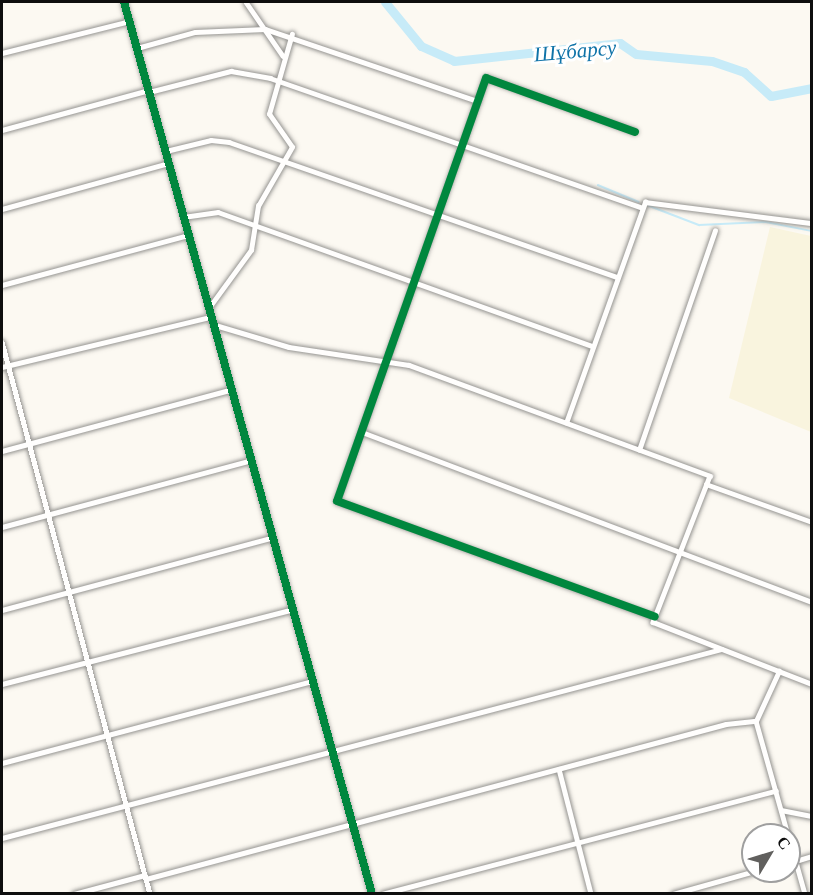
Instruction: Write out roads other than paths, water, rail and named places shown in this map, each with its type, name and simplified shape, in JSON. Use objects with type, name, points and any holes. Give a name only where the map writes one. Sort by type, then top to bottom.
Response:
[{"type":"street","points":[[124,2],[329,754],[353,826],[372,894]]},
{"type":"street","points":[[246,2],[261,28],[283,56]]},
{"type":"street","points":[[2,53],[130,21]]},
{"type":"street","points":[[137,48],[195,32],[261,28],[292,34],[478,101]]},
{"type":"street","points":[[208,309],[251,250],[258,206],[287,161],[290,138],[269,114],[283,56],[292,34]]},
{"type":"street","points":[[2,130],[231,71],[277,80],[640,207]]},
{"type":"street","points":[[635,132],[486,78],[338,501],[656,617]]},
{"type":"street","points":[[166,151],[219,139],[616,277]]},
{"type":"street","points":[[2,209],[169,163]]},
{"type":"street","points":[[566,423],[640,207],[649,200],[812,223]]},
{"type":"street","points":[[183,217],[218,212],[593,346]]},
{"type":"street","points":[[639,450],[715,231]]},
{"type":"street","points":[[2,285],[188,235]]},
{"type":"street","points":[[2,367],[210,317]]},
{"type":"street","points":[[212,324],[289,347],[387,360],[710,476],[653,622],[812,684]]},
{"type":"street","points":[[2,342],[150,894]]},
{"type":"street","points":[[2,451],[230,390]]},
{"type":"street","points":[[362,432],[812,602]]},
{"type":"street","points":[[2,527],[249,461]]},
{"type":"street","points":[[706,484],[812,522]]},
{"type":"street","points":[[2,610],[270,538]]},
{"type":"street","points":[[2,684],[290,610]]},
{"type":"street","points":[[2,838],[126,804],[329,754],[415,727],[447,725],[722,649]]},
{"type":"street","points":[[778,671],[756,721],[785,823]]},
{"type":"street","points":[[2,763],[309,682]]},
{"type":"street","points":[[74,894],[353,826],[559,770],[756,721]]},
{"type":"street","points":[[559,770],[591,894]]},
{"type":"street","points":[[383,893],[776,790]]},
{"type":"street","points":[[781,810],[812,816]]},
{"type":"street","points":[[673,894],[741,875]]},
{"type":"street","points":[[801,879],[805,894]]},
{"type":"waterway","name":"Шұбарсу","points":[[385,2],[421,46],[454,61],[620,43],[636,54],[712,61],[744,72],[771,96],[812,88]]},
{"type":"waterway","points":[[598,185],[639,202]]},
{"type":"waterway","points":[[647,205],[699,225],[766,222],[812,231]]}]
